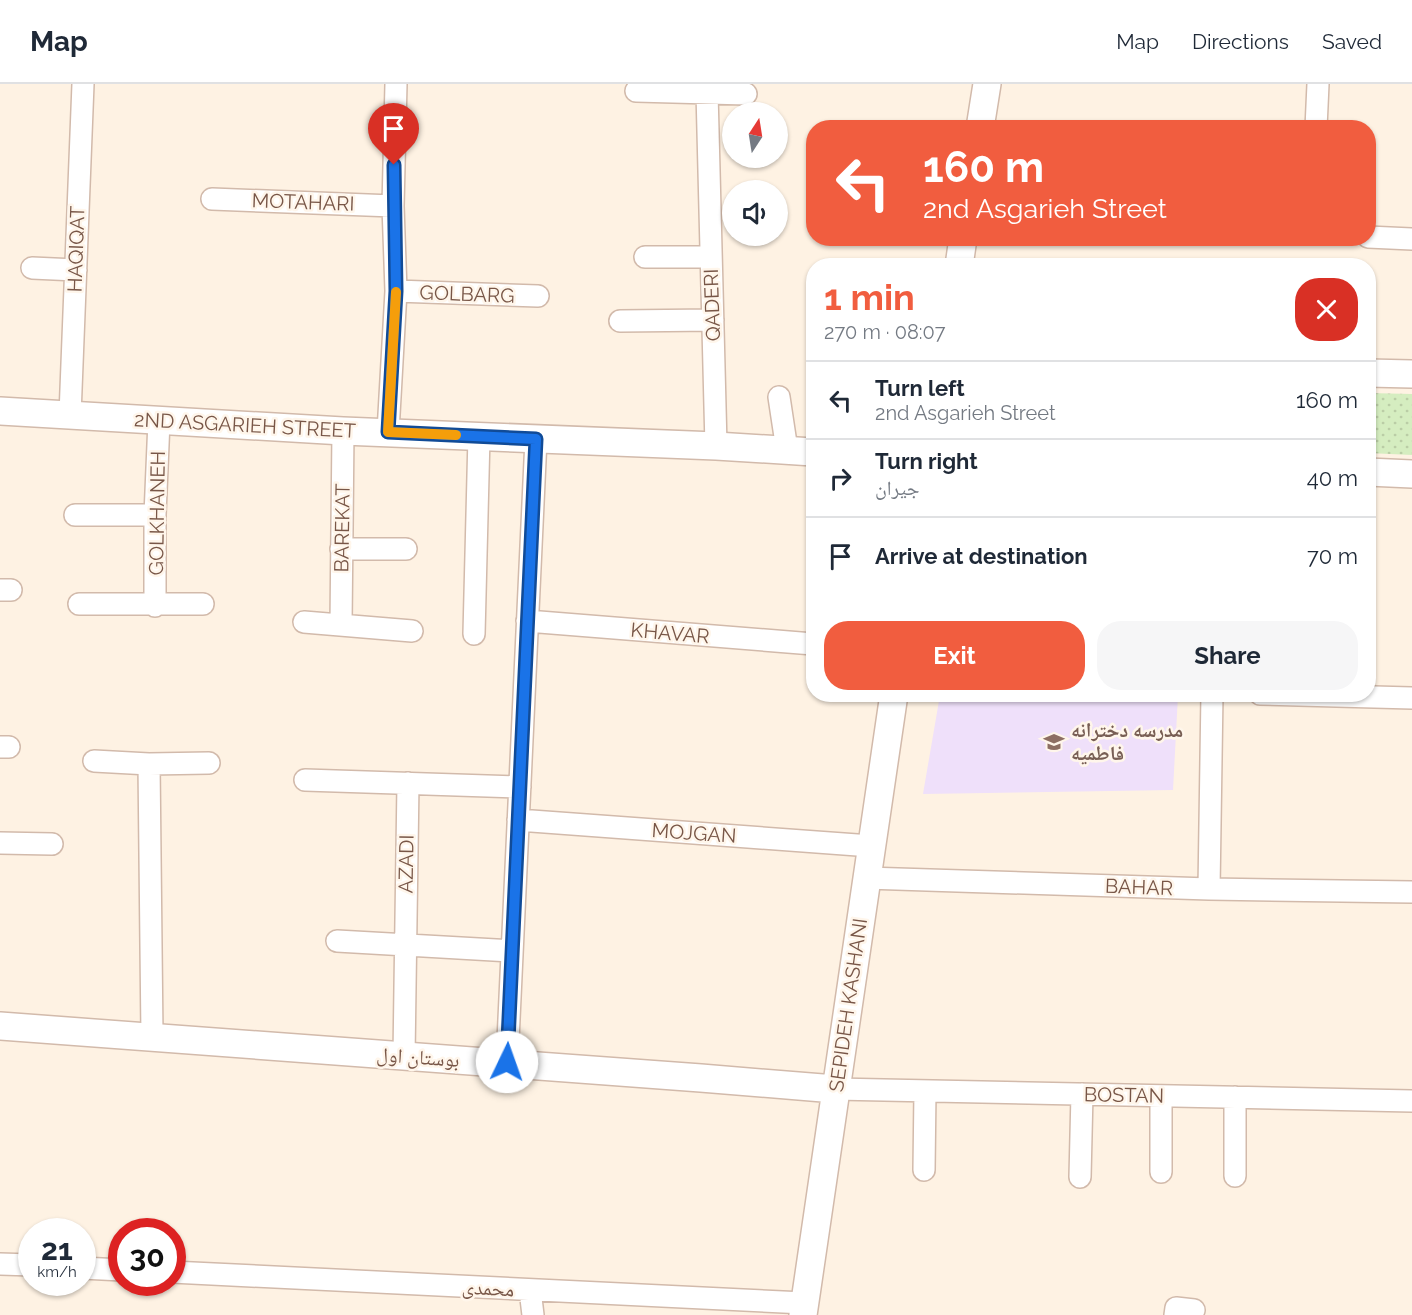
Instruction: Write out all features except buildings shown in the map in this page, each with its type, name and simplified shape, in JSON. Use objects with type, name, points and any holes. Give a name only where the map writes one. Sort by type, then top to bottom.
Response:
[{"type":"street","name":"HAQIQAT","points":[[70,415],[82,84]]},
{"type":"street","points":[[388,432],[396,291],[393,206],[396,84]]},
{"type":"street","points":[[981,120],[987,84]]},
{"type":"street","points":[[1316,120],[1318,84]]},
{"type":"street","points":[[636,91],[746,94]]},
{"type":"street","name":"QADERI","points":[[707,92],[716,446]]},
{"type":"street","name":"MOTAHARI","points":[[212,199],[393,206]]},
{"type":"street","points":[[1376,237],[1412,239]]},
{"type":"street","points":[[645,257],[711,257]]},
{"type":"street","points":[[33,268],[76,270]]},
{"type":"street","name":"GOLBARG","points":[[396,291],[538,296]]},
{"type":"street","points":[[620,321],[713,320]]},
{"type":"street","points":[[1376,373],[1412,374]]},
{"type":"street","points":[[779,397],[800,451]]},
{"type":"street","name":"2ND ASGARIEH STREET","points":[[0,411],[343,431],[800,451]]},
{"type":"street","name":"GOLKHANEH","points":[[155,606],[155,515],[159,421]]},
{"type":"street","name":"BAREKAT","points":[[341,625],[343,431]]},
{"type":"street","points":[[474,634],[479,436]]},
{"type":"street","points":[[507,1062],[536,439]]},
{"type":"street","points":[[1376,472],[1412,474]]},
{"type":"street","points":[[75,515],[155,515]]},
{"type":"street","points":[[341,549],[406,549]]},
{"type":"street","points":[[79,604],[155,606],[204,604]]},
{"type":"street","name":"KHAVAR","points":[[527,621],[806,643]]},
{"type":"street","points":[[304,622],[412,632]]},
{"type":"street","points":[[1376,697],[1412,698]]},
{"type":"street","name":"SEPIDEH KASHANI","points":[[804,1309],[893,702]]},
{"type":"street","points":[[1209,889],[1212,702]]},
{"type":"street","points":[[94,761],[149,764],[209,763]]},
{"type":"street","points":[[149,764],[152,1036]]},
{"type":"street","points":[[305,780],[519,787]]},
{"type":"street","name":"AZADI","points":[[404,1056],[408,783]]},
{"type":"street","name":"MOJGAN","points":[[518,820],[871,846]]},
{"type":"street","points":[[0,843],[52,844]]},
{"type":"street","name":"BAHAR","points":[[866,878],[1209,889],[1412,892]]},
{"type":"street","points":[[338,941],[512,951]]},
{"type":"street","name":"بوستان اول","points":[[0,1026],[507,1062],[835,1089]]},
{"type":"street","name":"BOSTAN","points":[[835,1089],[1412,1101]]},
{"type":"street","points":[[924,1170],[925,1091]]},
{"type":"street","points":[[1080,1177],[1082,1094]]},
{"type":"street","points":[[1161,1096],[1161,1172]]},
{"type":"street","points":[[1235,1097],[1235,1176]]},
{"type":"street","points":[[0,1264],[18,1265]]},
{"type":"street","name":"محمدی","points":[[186,1273],[530,1290],[804,1309]]},
{"type":"street","points":[[530,1290],[534,1315]]},
{"type":"shaded area","name":"مدرسه دخترانه فاطمیه","points":[[939,702],[1178,702],[1173,790],[923,794]]},
{"type":"green space","points":[[1376,393],[1412,394],[1412,455],[1376,453]]},
{"type":"slow traffic","points":[[396,292],[388,432],[456,435]]},
{"type":"place","name":"مدرسه دخترانه فاطمیه","points":[[1054,742]]},
{"type":"route","points":[[394,165],[396,291],[388,432],[536,439],[507,1062]]}]
